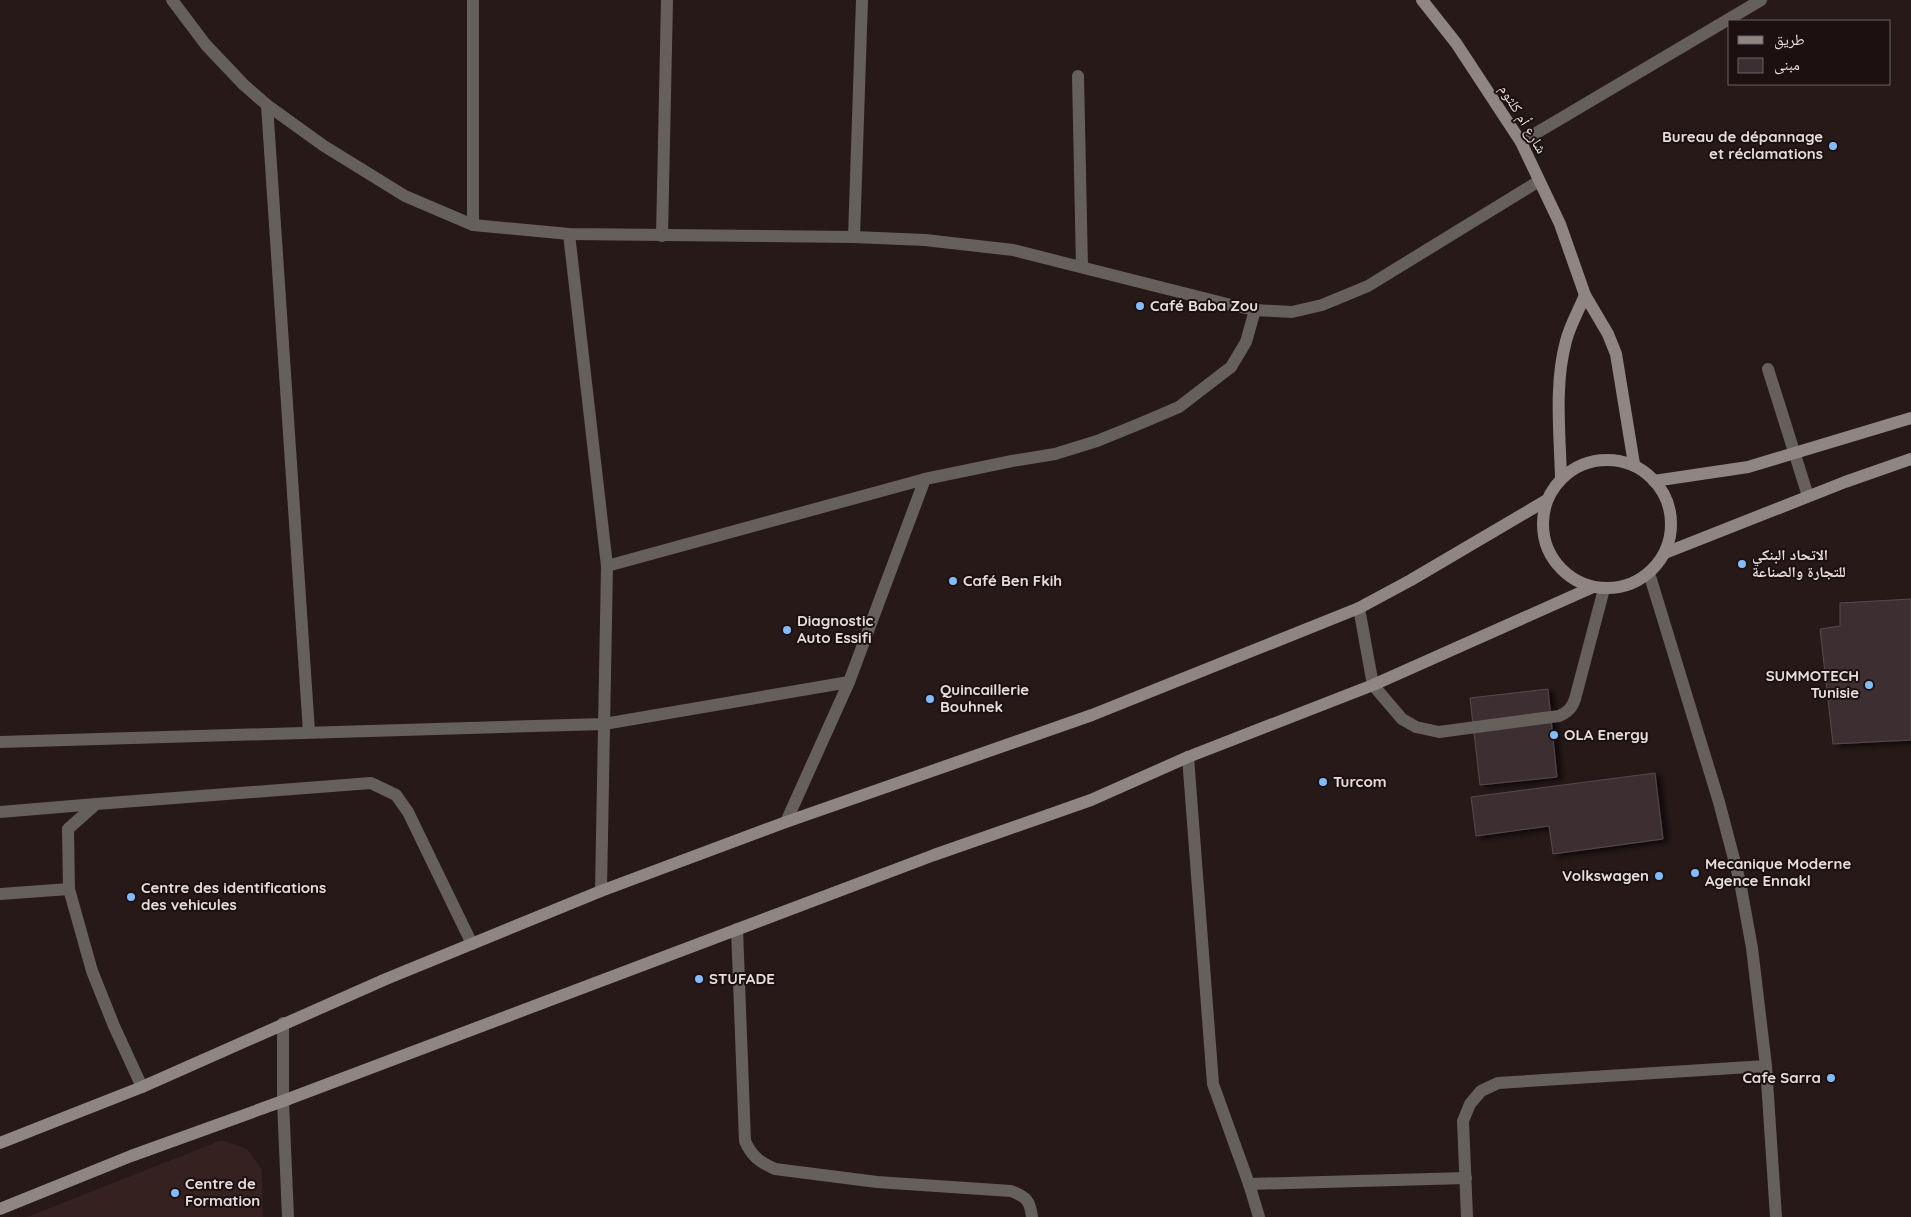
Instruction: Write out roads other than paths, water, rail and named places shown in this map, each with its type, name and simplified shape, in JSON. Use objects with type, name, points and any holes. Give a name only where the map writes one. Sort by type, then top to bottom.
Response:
[{"type":"main road","name":"شارع أم كلثوم","points":[[1422,0],[1456,43],[1521,142],[1560,224],[1586,295],[1608,334],[1616,354],[1634,464]]},
{"type":"main road","points":[[1561,479],[1560,384],[1562,357],[1566,338],[1586,295]]},
{"type":"main road","points":[[1654,481],[1748,467],[1911,418]]},
{"type":"main road","points":[[0,1209],[131,1156],[283,1101],[934,855],[1091,800],[1188,757],[1372,685],[1598,588],[1628,585],[1649,573],[1665,553],[1671,533],[1671,512],[1664,492],[1634,464],[1608,459],[1582,464],[1561,479],[1547,500],[1542,522],[1546,544],[1556,564],[1573,579],[1598,588]]},
{"type":"main road","points":[[1665,553],[1808,496],[1911,459]]},
{"type":"main road","points":[[0,1143],[142,1087],[283,1023],[601,891],[786,822],[1092,715],[1358,608],[1411,580],[1547,500]]},
{"type":"street","points":[[172,0],[206,45],[244,85],[267,105],[324,146],[405,196],[474,225],[569,234],[854,237],[925,240],[1013,250],[1255,310],[1292,312],[1322,305],[1368,286],[1539,181]]},
{"type":"street","points":[[472,0],[474,225]]},
{"type":"street","points":[[662,236],[667,0]]},
{"type":"street","points":[[854,237],[862,0]]},
{"type":"street","points":[[1521,142],[1761,0]]},
{"type":"street","points":[[1078,76],[1082,267]]},
{"type":"street","points":[[267,105],[309,732]]},
{"type":"street","points":[[569,234],[607,566],[601,891]]},
{"type":"street","points":[[607,566],[925,479],[1055,454],[1097,441],[1180,407],[1231,366],[1246,342],[1255,310]]},
{"type":"street","points":[[1768,368],[1808,496]]},
{"type":"street","points":[[786,822],[850,682],[925,479]]},
{"type":"street","points":[[1649,573],[1719,802],[1740,882],[1752,948],[1766,1066],[1776,1217]]},
{"type":"street","points":[[1358,608],[1372,685],[1402,719],[1416,727],[1439,732],[1560,716],[1572,707],[1598,588]]},
{"type":"street","points":[[0,742],[604,724],[850,682]]},
{"type":"street","points":[[1188,757],[1213,1084],[1259,1217]]},
{"type":"street","points":[[0,812],[371,783],[396,795],[408,812],[472,944]]},
{"type":"street","points":[[96,804],[68,829],[69,889],[92,971],[114,1026],[142,1087]]},
{"type":"street","points":[[0,894],[69,889]]},
{"type":"street","points":[[737,929],[745,1142],[750,1153],[760,1162],[775,1169],[877,1182],[1011,1191],[1024,1196],[1031,1208],[1032,1217]]},
{"type":"street","points":[[283,1023],[283,1101],[288,1217]]},
{"type":"street","points":[[1467,1217],[1463,1121],[1470,1104],[1481,1092],[1498,1083],[1766,1066]]},
{"type":"street","points":[[1249,1184],[1466,1178]]},
{"type":"place","name":"Bureau de dépannage et réclamations","points":[[1833,146]]},
{"type":"place","name":"Café Baba Zou","points":[[1140,306]]},
{"type":"place","name":"الاتحاد البنكي للتجارة والصناعة","points":[[1742,564]]},
{"type":"place","name":"Café Ben Fkih","points":[[953,581]]},
{"type":"place","name":"Diagnostic Auto Essifi","points":[[787,630]]},
{"type":"place","name":"SUMMOTECH Tunisie","points":[[1869,685]]},
{"type":"place","name":"Quincaillerie Bouhnek","points":[[930,699]]},
{"type":"place","name":"OLA Energy","points":[[1554,735]]},
{"type":"place","name":"Turcom","points":[[1323,782]]},
{"type":"place","name":"Mecanique Moderne Agence Ennakl","points":[[1695,873]]},
{"type":"place","name":"Volkswagen","points":[[1659,876]]},
{"type":"place","name":"Centre des identifications des vehicules","points":[[131,897]]},
{"type":"place","name":"STUFADE","points":[[699,979]]},
{"type":"place","name":"Cafe Sarra","points":[[1831,1078]]},
{"type":"place","name":"Centre de Formation","points":[[175,1193]]}]
